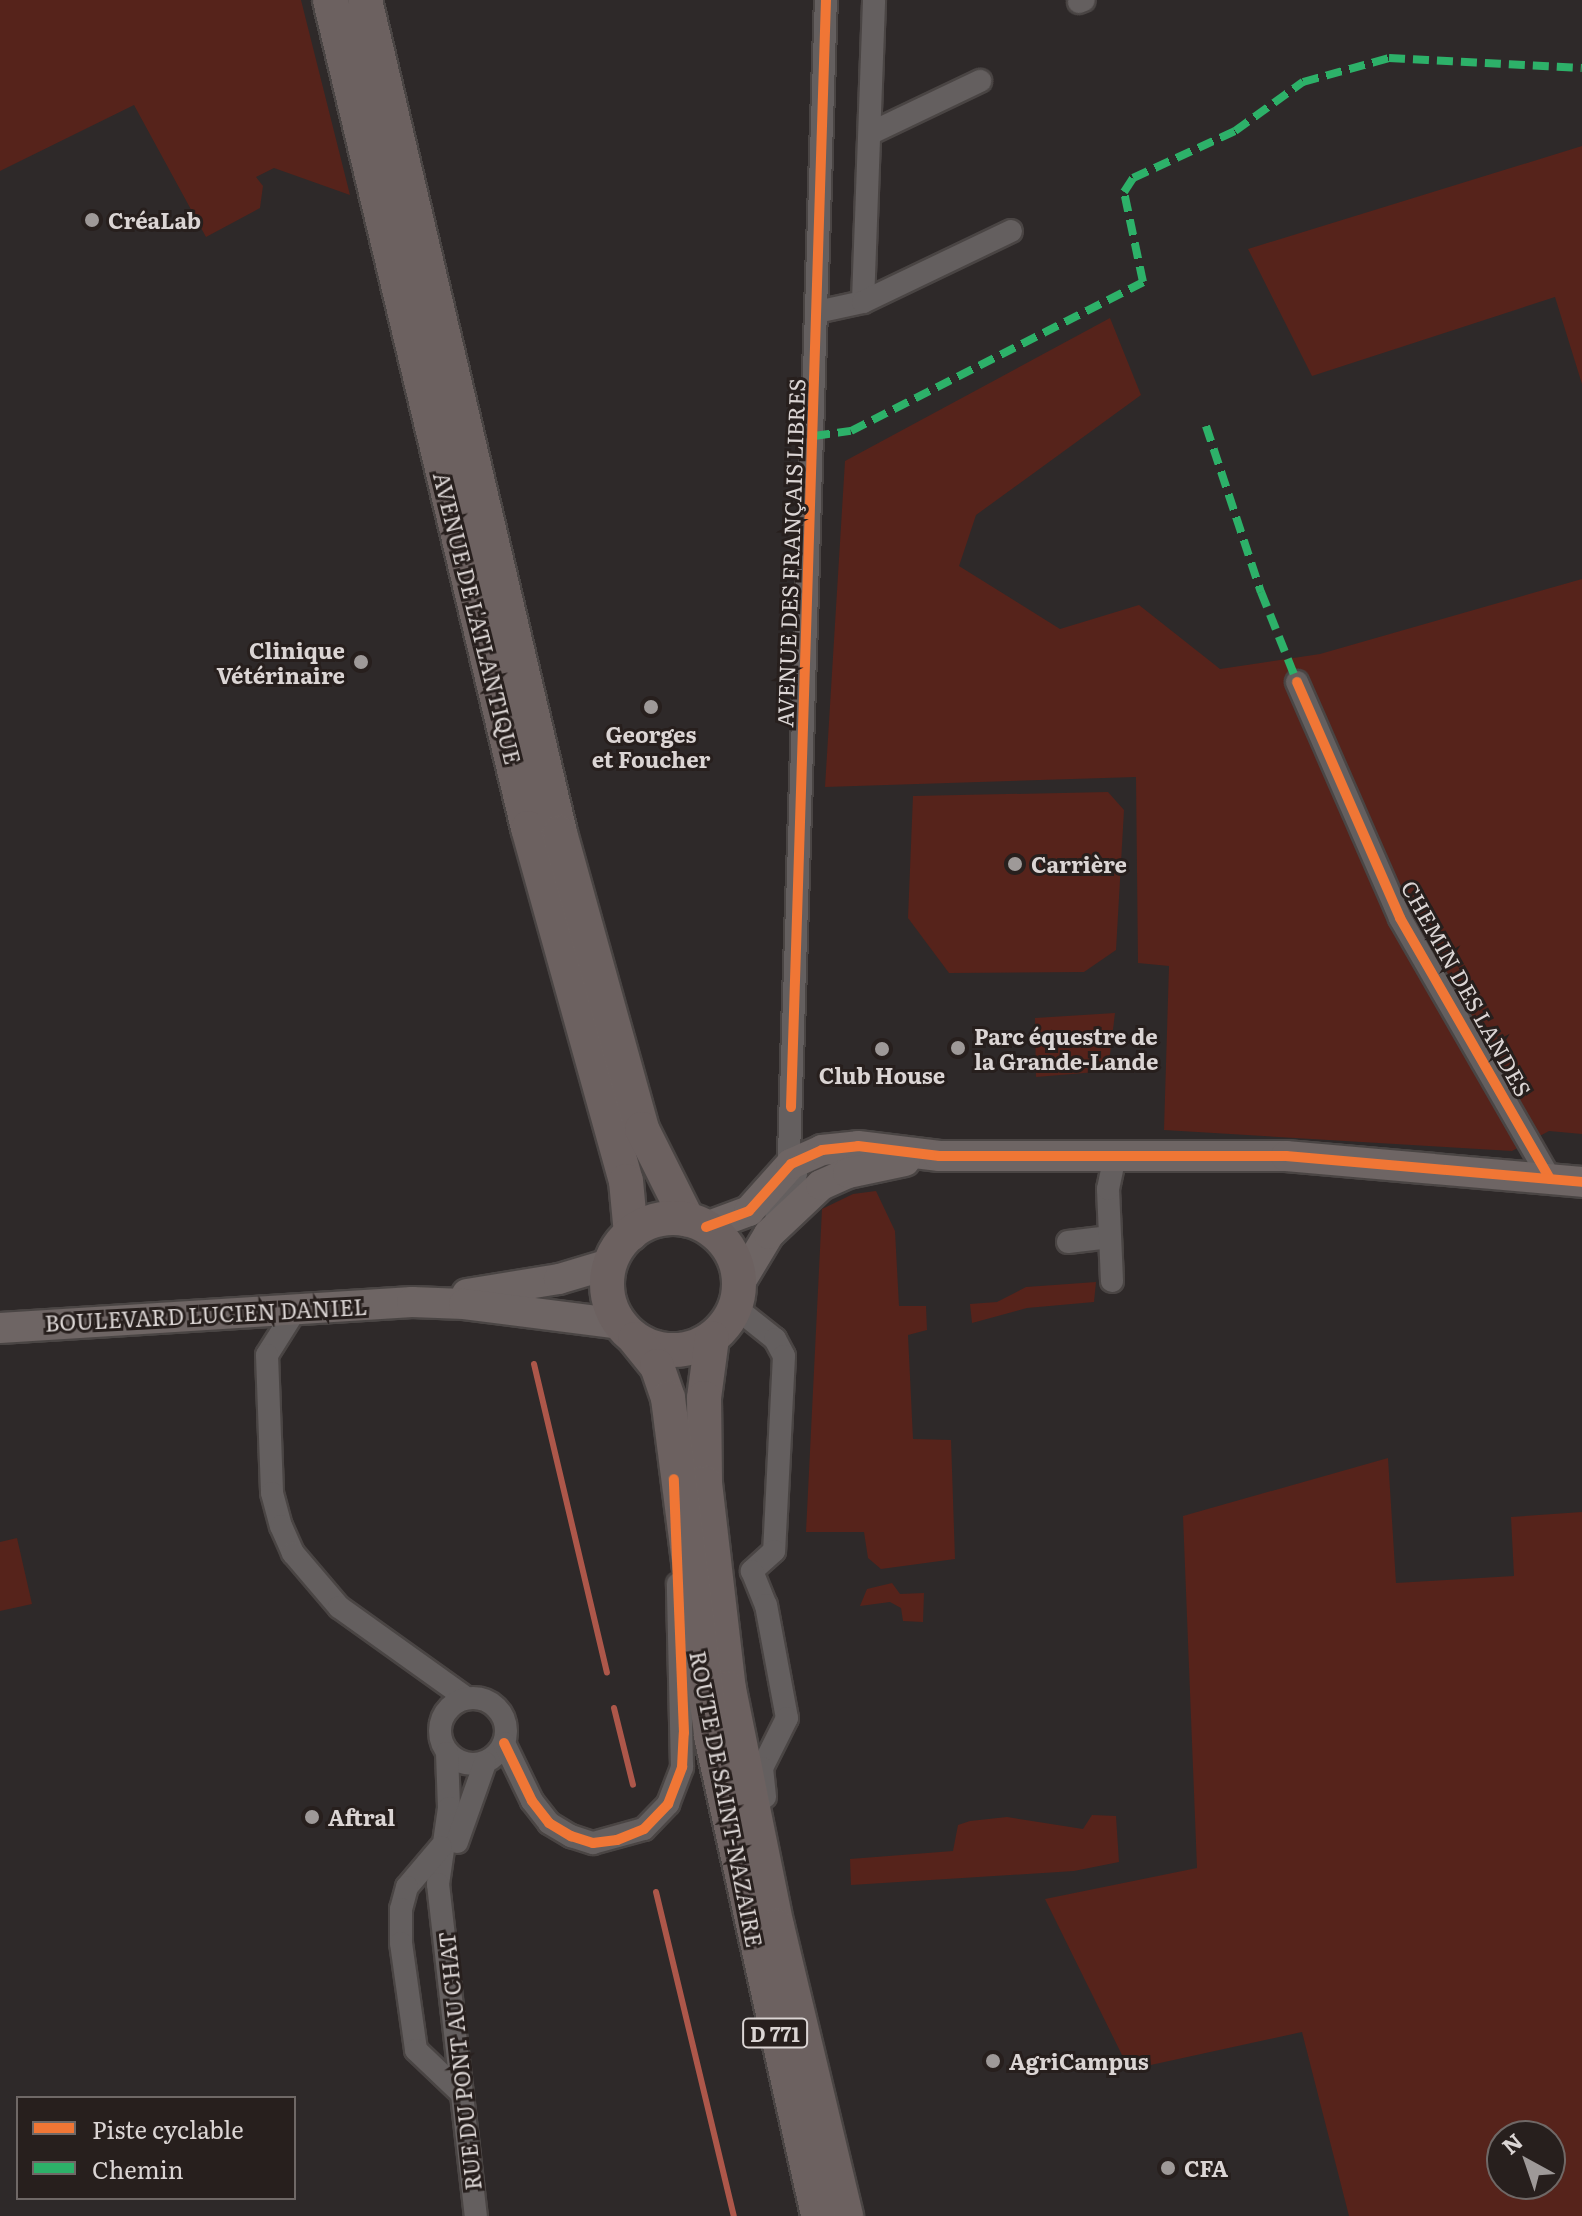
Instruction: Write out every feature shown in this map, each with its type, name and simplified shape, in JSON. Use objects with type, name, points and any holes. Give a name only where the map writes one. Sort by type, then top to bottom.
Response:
[{"type":"main road","name":"AVENUE DE L'ATLANTIQUE","points":[[330,0],[528,828],[626,1181],[631,1234]]},
{"type":"main road","name":"AVENUE DE L'ATLANTIQUE","points":[[365,0],[560,833],[642,1129],[696,1223]]},
{"type":"main road","points":[[667,1218],[696,1223],[729,1248],[738,1296],[712,1338],[674,1351],[628,1332],[607,1287],[609,1264],[631,1234],[667,1218]]},
{"type":"main road","name":"ROUTE DE SAINT-NAZAIRE","points":[[628,1332],[657,1366],[668,1398],[674,1479],[726,1815],[818,2216]]},
{"type":"main road","name":"ROUTE DE SAINT-NAZAIRE","points":[[712,1338],[704,1398],[710,1558],[732,1705],[777,1926],[846,2216]]},
{"type":"street","name":"AVENUE DES FRANÇAIS LIBRES","points":[[776,1226],[777,1208],[796,1174],[791,1164],[826,0]]},
{"type":"street","points":[[863,302],[874,0]]},
{"type":"street","points":[[871,133],[980,81]]},
{"type":"street","points":[[817,312],[863,302],[1011,231]]},
{"type":"street","name":"CHEMIN DES LANDES","points":[[1297,682],[1400,918],[1550,1179]]},
{"type":"street","points":[[696,1223],[749,1211],[791,1164],[822,1150],[858,1146],[939,1156],[1286,1156],[1582,1182]]},
{"type":"street","points":[[1112,1281],[1108,1189],[1115,1155]]},
{"type":"street","points":[[752,1571],[774,1551],[784,1356],[775,1339],[738,1296],[776,1226],[821,1185],[848,1173],[939,1156]]},
{"type":"street","points":[[1068,1242],[1110,1237]]},
{"type":"street","name":"BOULEVARD LUCIEN DANIEL","points":[[0,1328],[412,1302],[559,1279],[609,1264]]},
{"type":"street","name":"BOULEVARD LUCIEN DANIEL","points":[[412,1302],[628,1332]]},
{"type":"street","points":[[296,1309],[267,1355],[272,1493],[281,1526],[293,1553],[339,1607],[466,1698],[490,1702],[502,1713],[504,1743],[532,1801],[549,1823],[571,1836],[593,1843],[617,1840],[644,1829],[668,1804],[682,1767],[684,1733],[674,1479]]},
{"type":"street","points":[[710,1558],[752,1571]]},
{"type":"street","points":[[752,1571],[766,1605],[787,1718],[762,1768],[777,1926]]},
{"type":"street","points":[[466,1698],[444,1714],[440,1740],[456,1761],[485,1763]]},
{"type":"street","points":[[442,1905],[464,1812],[485,1763],[504,1743]]},
{"type":"street","points":[[442,1905],[441,1847],[449,1808],[447,1753]]},
{"type":"street","points":[[441,1847],[407,1887],[401,1943],[416,2050],[461,2093]]},
{"type":"street","name":"RUE DU PONT AU CHAT","points":[[442,1905],[476,2216]]},
{"type":"shaded area","points":[[0,0],[301,0],[350,195],[274,168],[256,177],[263,186],[260,208],[206,237],[134,105],[0,171]]},
{"type":"shaded area","points":[[1582,146],[1582,384],[1555,297],[1312,376],[1248,249]]},
{"type":"shaded area","points":[[1110,318],[1141,395],[976,515],[959,566],[1060,629],[1139,605],[1220,669],[1320,654],[1582,579],[1582,1134],[1549,1131],[1512,1151],[1164,1130],[1169,966],[1138,963],[1136,777],[825,787],[845,461]]},
{"type":"shaded area","name":"Carrière","points":[[1108,792],[1124,810],[1116,950],[1084,972],[949,973],[908,918],[913,796]]},
{"type":"shaded area","points":[[1115,1013],[1108,1071],[1036,1077],[1035,1018]]},
{"type":"shaded area","points":[[876,1191],[895,1231],[899,1306],[926,1306],[927,1330],[908,1335],[913,1439],[951,1440],[955,1559],[881,1569],[868,1558],[864,1532],[806,1532],[822,1209],[853,1194]]},
{"type":"shaded area","points":[[1096,1282],[1094,1302],[1027,1308],[972,1323],[970,1304],[997,1302],[1026,1287]]},
{"type":"shaded area","points":[[1388,1458],[1396,1583],[1514,1576],[1511,1517],[1582,1512],[1582,2216],[1349,2216],[1302,2032],[1137,2068],[1122,2055],[1045,1899],[1197,1868],[1183,1516]]},
{"type":"shaded area","points":[[17,1538],[32,1604],[0,1611],[0,1542]]},
{"type":"shaded area","points":[[892,1583],[900,1594],[924,1593],[923,1622],[903,1621],[901,1608],[890,1602],[860,1606],[867,1589]]},
{"type":"shaded area","points":[[1092,1815],[1116,1816],[1119,1862],[1074,1871],[851,1885],[850,1859],[953,1851],[958,1825],[970,1821],[1007,1817],[1083,1829]]},
{"type":"waterway","points":[[534,1364],[607,1672]]},
{"type":"waterway","points":[[614,1708],[633,1785]]},
{"type":"waterway","points":[[656,1892],[734,2216]]},
{"type":"marked path","points":[[814,436],[851,431],[1143,282],[1124,192],[1133,178],[1235,131],[1303,82],[1389,58],[1582,68]]},
{"type":"marked path","points":[[1206,426],[1261,592],[1297,682]]},
{"type":"cycle path","points":[[791,1107],[826,0]]},
{"type":"cycle path","points":[[1297,682],[1400,918],[1550,1179]]},
{"type":"cycle path","points":[[706,1227],[749,1211],[791,1164],[822,1150],[858,1146],[939,1156],[1286,1156],[1582,1182]]},
{"type":"cycle path","points":[[504,1743],[532,1801],[549,1823],[571,1836],[593,1843],[617,1840],[644,1829],[668,1804],[682,1767],[684,1733],[674,1479]]},
{"type":"place","name":"CréaLab","points":[[92,220]]},
{"type":"place","name":"Clinique Vétérinaire","points":[[361,662]]},
{"type":"place","name":"Georges et Foucher","points":[[651,707]]},
{"type":"place","name":"Carrière","points":[[1015,864]]},
{"type":"place","name":"Parc équestre de la Grande-Lande","points":[[958,1048]]},
{"type":"place","name":"Club House","points":[[882,1049]]},
{"type":"place","name":"Aftral","points":[[312,1817]]},
{"type":"place","name":"AgriCampus","points":[[993,2061]]},
{"type":"place","name":"CFA","points":[[1168,2168]]}]
